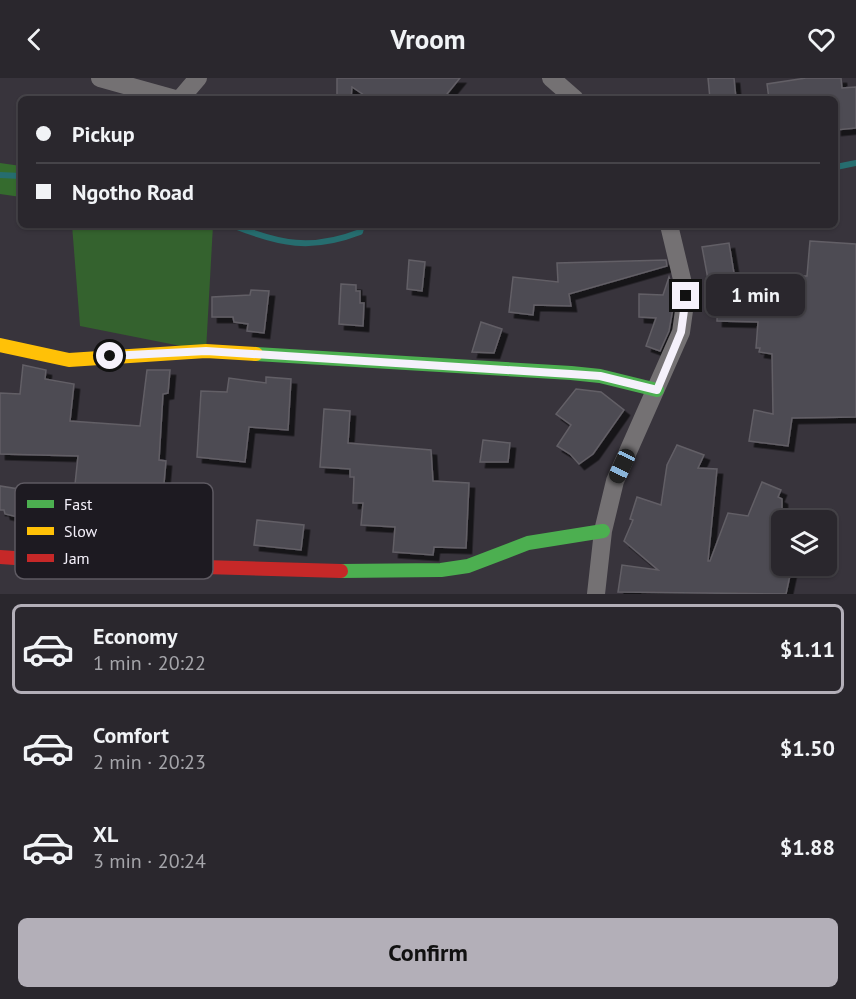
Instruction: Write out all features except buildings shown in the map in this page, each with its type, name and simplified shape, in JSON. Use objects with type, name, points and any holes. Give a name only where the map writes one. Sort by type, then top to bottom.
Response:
[{"type":"street","points":[[100,78],[164,96]]},
{"type":"street","points":[[183,96],[198,78]]},
{"type":"street","points":[[551,78],[572,96]]},
{"type":"street","points":[[596,594],[603,531],[615,481],[681,332],[686,296],[670,228]]},
{"type":"street","points":[[0,345],[69,360],[206,351],[600,376],[657,390]]},
{"type":"street","points":[[213,567],[349,571],[441,570],[468,566],[528,543],[603,531]]},
{"type":"street","points":[[0,556],[15,557]]},
{"type":"green space","points":[[0,163],[18,166],[18,197],[0,194]]},
{"type":"green space","points":[[72,228],[213,228],[206,351],[80,326]]},
{"type":"waterway","points":[[838,167],[856,163]]},
{"type":"waterway","points":[[0,175],[18,176]]},
{"type":"waterway","points":[[240,228],[265,237],[296,243],[326,242],[360,232],[361,228]]},
{"type":"traffic: fast","points":[[256,354],[571,373],[600,376],[657,390]]},
{"type":"traffic: fast","points":[[341,571],[441,570],[468,566],[528,543],[603,531]]},
{"type":"traffic: slow","points":[[0,345],[69,360],[206,351],[256,354]]},
{"type":"traffic: jam","points":[[0,557],[15,558]]},
{"type":"traffic: jam","points":[[213,567],[341,571]]},
{"type":"route","points":[[110,356],[206,351],[600,376],[657,390],[681,332],[686,296]]}]
